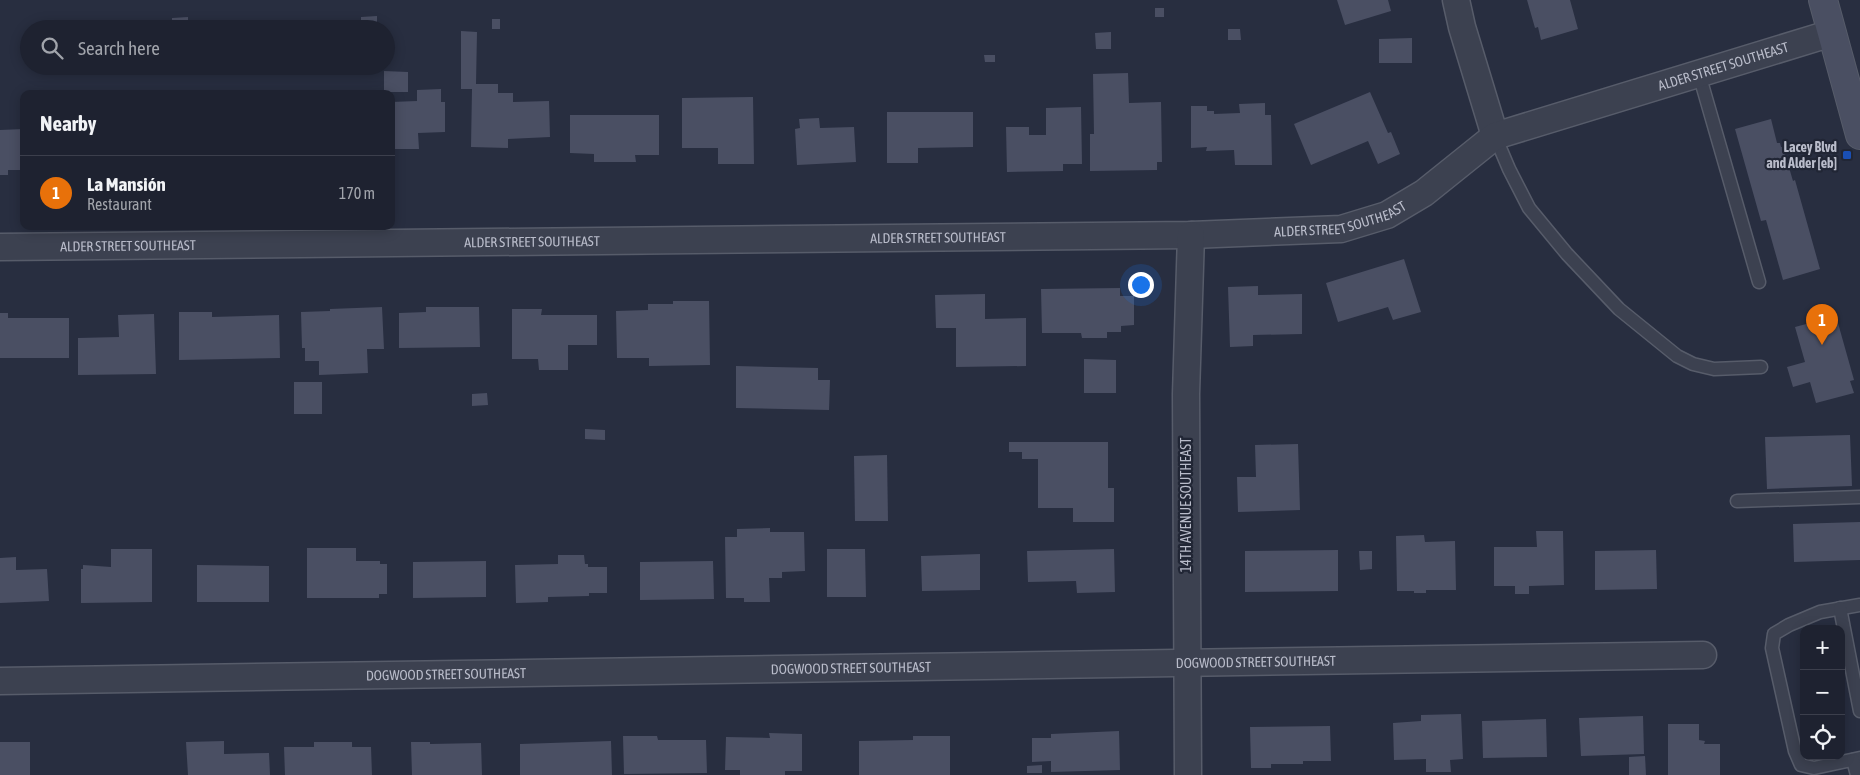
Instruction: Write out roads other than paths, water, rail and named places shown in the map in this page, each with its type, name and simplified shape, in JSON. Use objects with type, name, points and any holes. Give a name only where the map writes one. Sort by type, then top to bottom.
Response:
[{"type":"main road","points":[[1823,0],[1860,135]]},
{"type":"street","points":[[1456,0],[1495,136]]},
{"type":"street","name":"ALDER STREET SOUTHEAST","points":[[0,248],[1192,235],[1341,229],[1387,215],[1424,194],[1495,136],[1832,33]]},
{"type":"street","name":"14TH AVENUE SOUTHEAST","points":[[1188,775],[1186,394],[1192,235]]},
{"type":"street","name":"DOGWOOD STREET SOUTHEAST","points":[[0,681],[1703,655]]},
{"type":"lane","points":[[1699,74],[1759,282]]},
{"type":"lane","points":[[1495,136],[1508,169],[1529,208],[1567,254],[1619,309],[1677,356],[1694,364],[1714,369],[1761,367]]},
{"type":"lane","points":[[1738,501],[1860,497]]},
{"type":"lane","points":[[1856,775],[1856,759],[1814,768],[1801,765],[1795,751],[1772,648],[1774,634],[1788,625],[1820,612],[1860,605]]},
{"type":"lane","points":[[1840,608],[1860,711]]},
{"type":"place","name":"Lacey Blvd and Alder [eb]","points":[[1847,155]]},
{"type":"place","name":"La Mansión","points":[[1822,345]]}]
